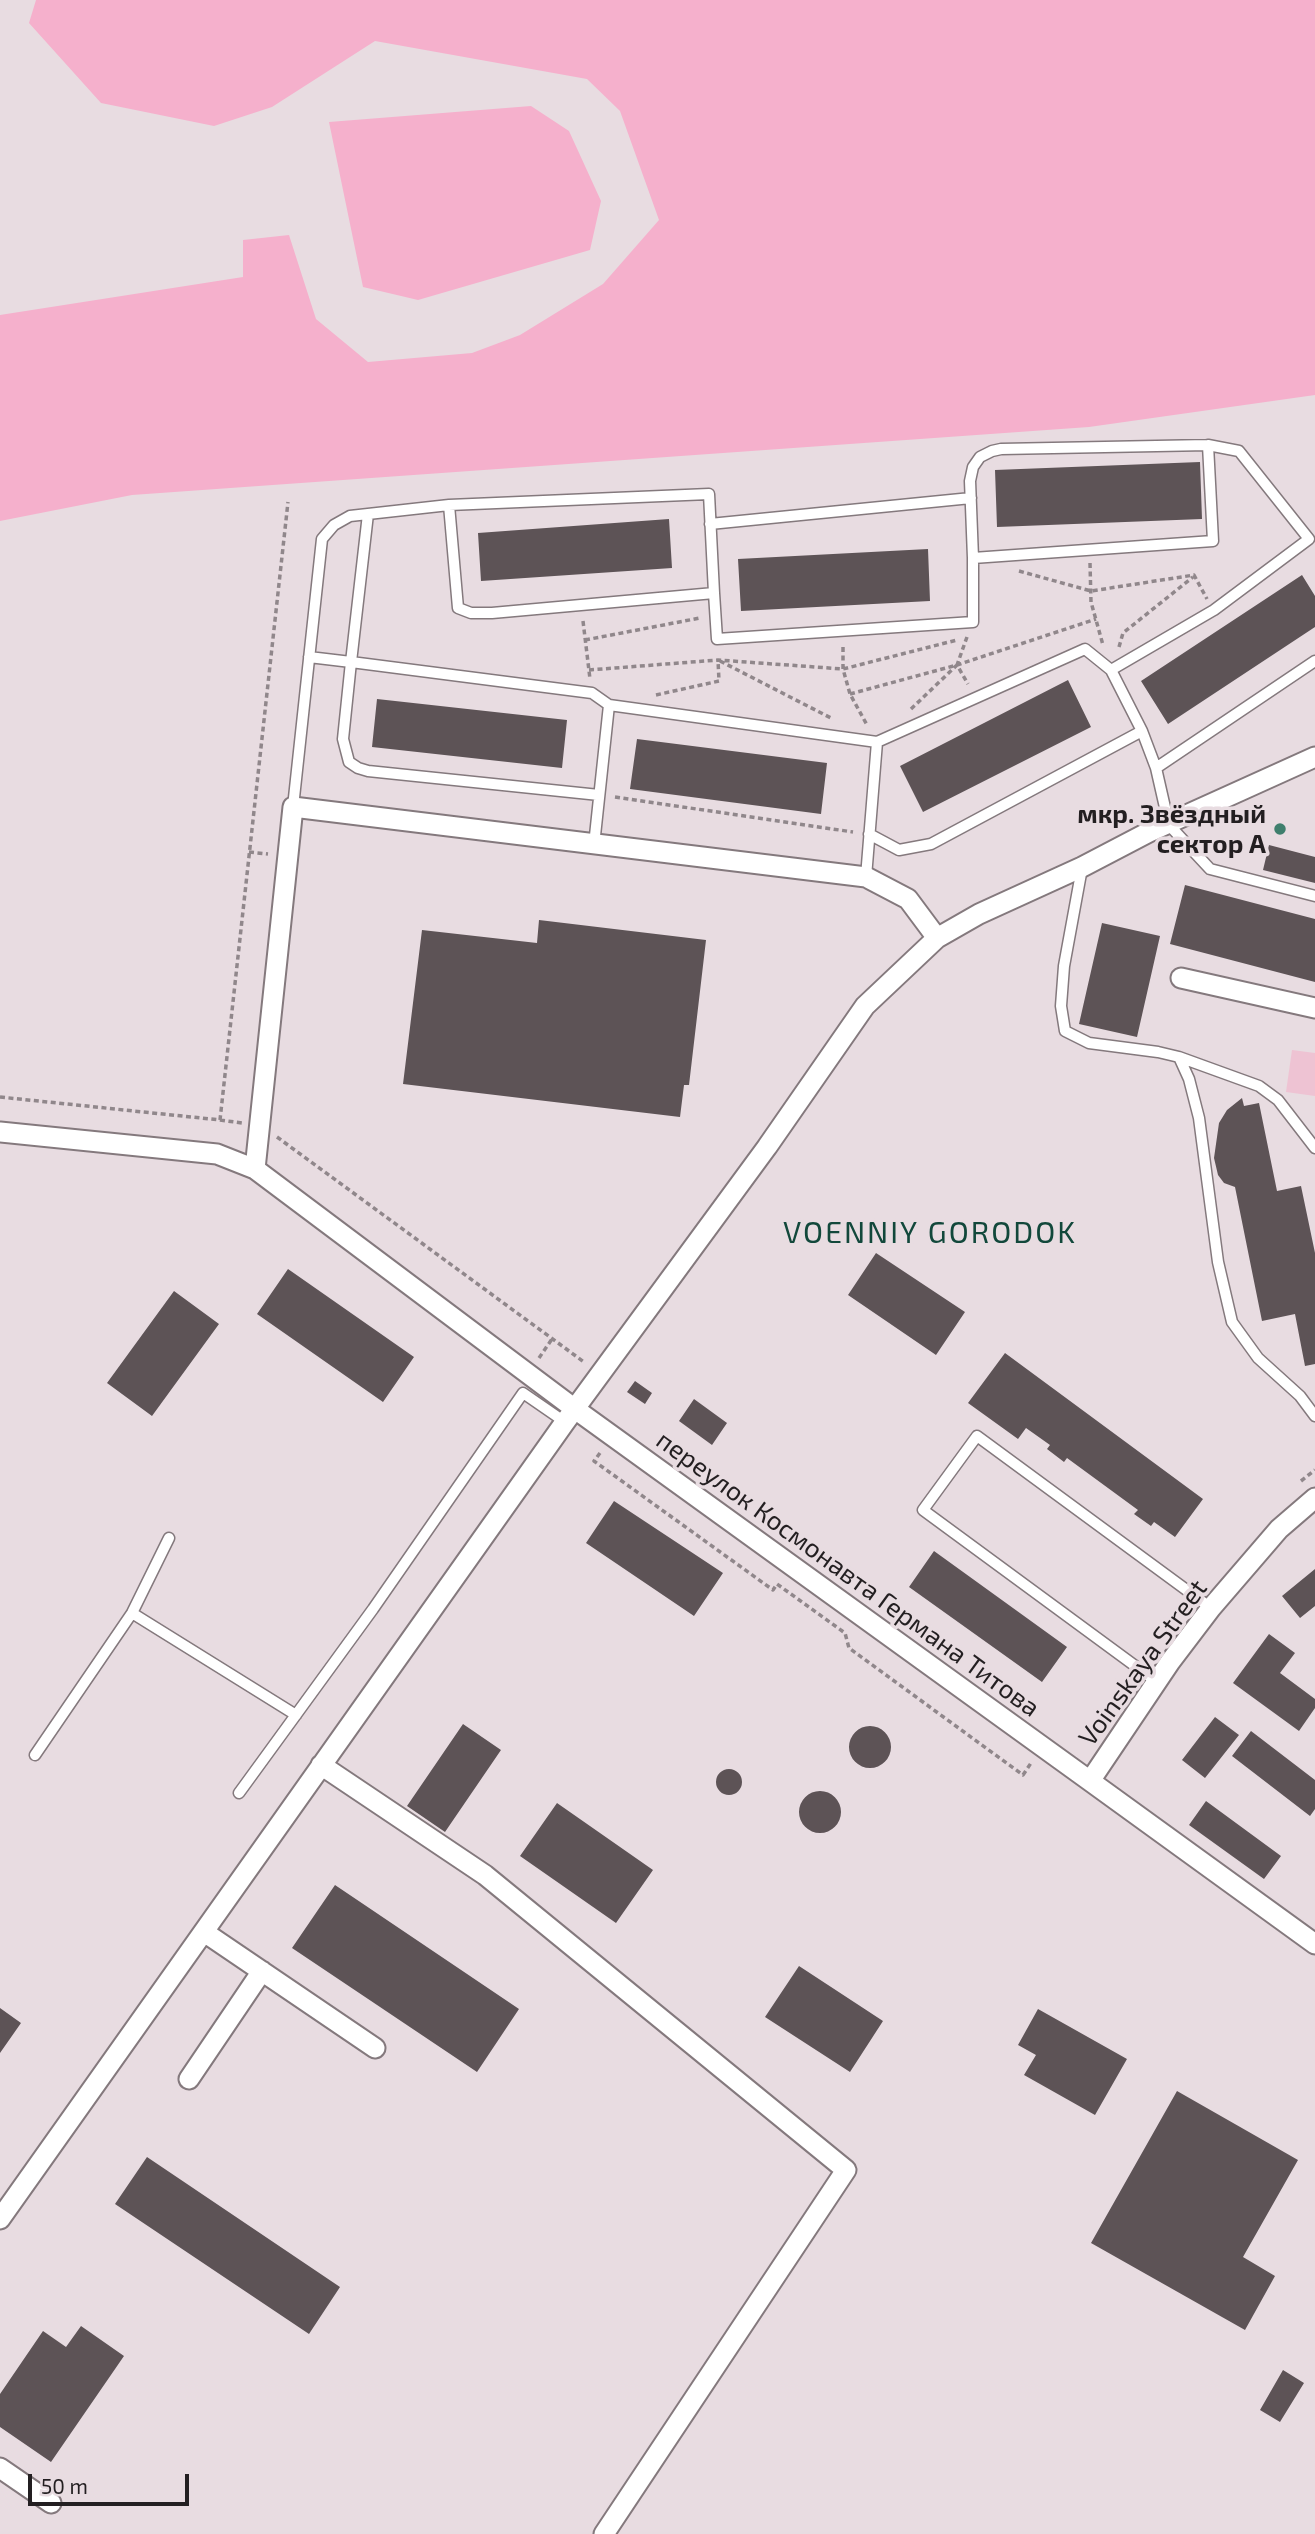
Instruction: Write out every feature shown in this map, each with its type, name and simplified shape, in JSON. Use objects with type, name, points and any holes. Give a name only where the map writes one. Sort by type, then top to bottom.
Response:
[{"type":"street","points":[[0,2219],[570,1415],[775,1136],[865,1006],[937,938],[979,914],[1082,867],[1149,832],[1315,757]]},
{"type":"street","points":[[255,1169],[293,807],[866,877],[908,899],[937,938]]},
{"type":"street","points":[[1181,978],[1315,1008]]},
{"type":"street","name":"переулок Космонавта Германа Титова","points":[[0,1132],[217,1154],[255,1169],[570,1415],[1090,1781]]},
{"type":"street","name":"Voinskaya Street","points":[[1315,1498],[1279,1530],[1212,1608],[1157,1682],[1090,1781],[1315,1944]]},
{"type":"street","points":[[321,1765],[485,1875],[846,2170],[604,2534]]},
{"type":"street","points":[[204,1932],[375,2048]]},
{"type":"street","points":[[189,2079],[262,1971]]},
{"type":"street","points":[[0,2468],[51,2502]]},
{"type":"lane","points":[[974,558],[1213,541],[1208,445]]},
{"type":"lane","points":[[293,807],[322,539],[334,525],[350,516],[449,505],[709,494],[717,639],[972,622],[973,467],[980,457],[1001,449],[1208,445],[1239,451],[1315,549]]},
{"type":"lane","points":[[710,524],[971,498]]},
{"type":"lane","points":[[449,505],[458,608],[492,613],[714,593]]},
{"type":"lane","points":[[368,514],[343,739],[349,762],[368,771],[599,795]]},
{"type":"lane","points":[[1111,670],[1213,610],[1309,539]]},
{"type":"lane","points":[[309,657],[592,693],[609,705],[877,742],[1084,649],[1111,670],[1142,731],[1156,768],[1168,825],[1210,869],[1315,896]]},
{"type":"lane","points":[[1156,768],[1315,662]]},
{"type":"lane","points":[[594,845],[609,705]]},
{"type":"lane","points":[[869,834],[899,850],[931,844],[1142,731]]},
{"type":"lane","points":[[866,877],[877,742]]},
{"type":"lane","points":[[1082,867],[1064,966],[1061,1006],[1065,1031],[1089,1043],[1179,1057],[1259,1086],[1278,1100],[1315,1148]]},
{"type":"lane","points":[[1179,1057],[1189,1079],[1199,1118],[1218,1262],[1232,1322],[1258,1358],[1300,1396],[1315,1416]]},
{"type":"lane","points":[[239,1793],[523,1393],[570,1415]]},
{"type":"lane","points":[[1157,1682],[923,1510],[977,1436],[1212,1608]]},
{"type":"lane","points":[[35,1755],[132,1612],[169,1538]]},
{"type":"lane","points":[[132,1612],[296,1715]]},
{"type":"path","points":[[0,1097],[220,1120],[288,502]]},
{"type":"path","points":[[1090,549],[1091,591],[1111,670]]},
{"type":"path","points":[[1013,569],[1091,591],[1194,575]]},
{"type":"path","points":[[1194,575],[1213,610]]},
{"type":"path","points":[[1111,670],[1123,633],[1194,575]]},
{"type":"path","points":[[581,605],[592,693]]},
{"type":"path","points":[[585,640],[716,615]]},
{"type":"path","points":[[850,694],[957,665],[1096,619]]},
{"type":"path","points":[[907,713],[957,665],[972,622]]},
{"type":"path","points":[[842,631],[843,669],[850,694],[877,742]]},
{"type":"path","points":[[589,670],[718,660],[843,669],[967,638]]},
{"type":"path","points":[[646,697],[719,681],[717,639]]},
{"type":"path","points":[[718,660],[840,723]]},
{"type":"path","points":[[957,665],[975,697]]},
{"type":"path","points":[[599,795],[869,834]]},
{"type":"shaded area","points":[[36,0],[1315,0],[1315,395],[1089,427],[132,495],[0,521],[0,315],[243,277],[243,240],[289,235],[316,319],[368,362],[472,353],[520,335],[603,284],[659,220],[620,111],[587,79],[375,41],[272,107],[214,126],[101,103],[29,23]]},
{"type":"shaded area","points":[[531,106],[569,131],[601,201],[590,250],[418,300],[363,287],[329,122]]},
{"type":"shaded area","points":[[1292,1050],[1315,1053],[1315,1096],[1286,1092]]},
{"type":"building","points":[[1200,462],[1202,519],[997,527],[995,470]]},
{"type":"building","points":[[669,519],[672,568],[481,581],[478,533]]},
{"type":"building","points":[[928,549],[930,601],[741,611],[738,559]]},
{"type":"building","points":[[1302,575],[1315,596],[1315,627],[1168,724],[1141,681]]},
{"type":"building","points":[[1068,680],[1091,727],[923,812],[900,766]]},
{"type":"building","points":[[377,699],[567,720],[562,768],[372,747]]},
{"type":"building","points":[[637,739],[827,763],[821,814],[630,789]]},
{"type":"building","points":[[1269,845],[1315,857],[1315,883],[1263,870]]},
{"type":"building","points":[[1185,885],[1315,919],[1315,982],[1170,944]]},
{"type":"building","points":[[539,920],[706,940],[689,1085],[684,1085],[680,1117],[403,1084],[422,930],[537,943]]},
{"type":"building","points":[[1102,923],[1160,936],[1137,1037],[1079,1024]]},
{"type":"building","points":[[1242,1098],[1244,1106],[1259,1103],[1277,1191],[1301,1186],[1315,1253],[1315,1364],[1305,1366],[1295,1314],[1262,1321],[1235,1187],[1224,1183],[1218,1175],[1214,1158],[1219,1123],[1227,1110]]},
{"type":"building","points":[[876,1253],[965,1312],[936,1355],[848,1295]]},
{"type":"building","points":[[288,1269],[414,1357],[383,1402],[257,1314]]},
{"type":"building","points":[[174,1291],[219,1324],[152,1416],[107,1383]]},
{"type":"building","points":[[1005,1353],[1203,1499],[1175,1537],[1154,1522],[1151,1526],[1134,1514],[1138,1510],[1067,1458],[1064,1462],[1047,1449],[1050,1445],[1026,1428],[1018,1439],[968,1403]]},
{"type":"building","points":[[635,1381],[652,1393],[645,1404],[627,1392]]},
{"type":"building","points":[[694,1399],[727,1423],[712,1445],[679,1421]]},
{"type":"building","points":[[614,1501],[723,1573],[694,1616],[586,1543]]},
{"type":"building","points":[[934,1551],[1067,1647],[1042,1682],[909,1587]]},
{"type":"building","points":[[1315,1569],[1315,1606],[1300,1618],[1282,1596]]},
{"type":"building","points":[[1269,1634],[1295,1653],[1280,1673],[1315,1699],[1315,1708],[1299,1731],[1233,1683]]},
{"type":"building","points":[[1215,1717],[1239,1735],[1205,1778],[1182,1760]]},
{"type":"building","points":[[463,1724],[501,1750],[445,1832],[407,1806]]},
{"type":"building","points":[[870,1726],[885,1732],[891,1747],[885,1762],[870,1768],[855,1762],[849,1747],[855,1732]]},
{"type":"building","points":[[1251,1731],[1315,1780],[1315,1809],[1310,1816],[1232,1756]]},
{"type":"building","points":[[729,1769],[738,1773],[742,1782],[738,1791],[729,1795],[720,1791],[716,1782],[720,1773]]},
{"type":"building","points":[[820,1791],[835,1797],[841,1812],[835,1827],[820,1833],[805,1827],[799,1812],[805,1797]]},
{"type":"building","points":[[1206,1801],[1281,1856],[1264,1879],[1189,1825]]},
{"type":"building","points":[[557,1803],[653,1870],[616,1923],[520,1856]]},
{"type":"building","points":[[335,1885],[519,2009],[477,2072],[292,1948]]},
{"type":"building","points":[[799,1966],[883,2021],[850,2072],[765,2017]]},
{"type":"building","points":[[0,2008],[21,2023],[0,2053]]},
{"type":"building","points":[[1038,2009],[1127,2059],[1095,2115],[1024,2075],[1036,2055],[1018,2045]]},
{"type":"building","points":[[1177,2091],[1298,2160],[1243,2257],[1275,2276],[1245,2330],[1091,2243]]},
{"type":"building","points":[[147,2157],[340,2287],[309,2334],[115,2204]]},
{"type":"building","points":[[81,2326],[124,2356],[51,2462],[0,2427],[0,2394],[43,2331],[66,2347]]},
{"type":"building","points":[[1283,2370],[1304,2383],[1280,2422],[1260,2410]]},
{"type":"place","name":"мкр. Звёздный сектор А","points":[[1280,829]]},
{"type":"district","name":"VOENNIY GORODOK","points":[[930,1233]]}]
